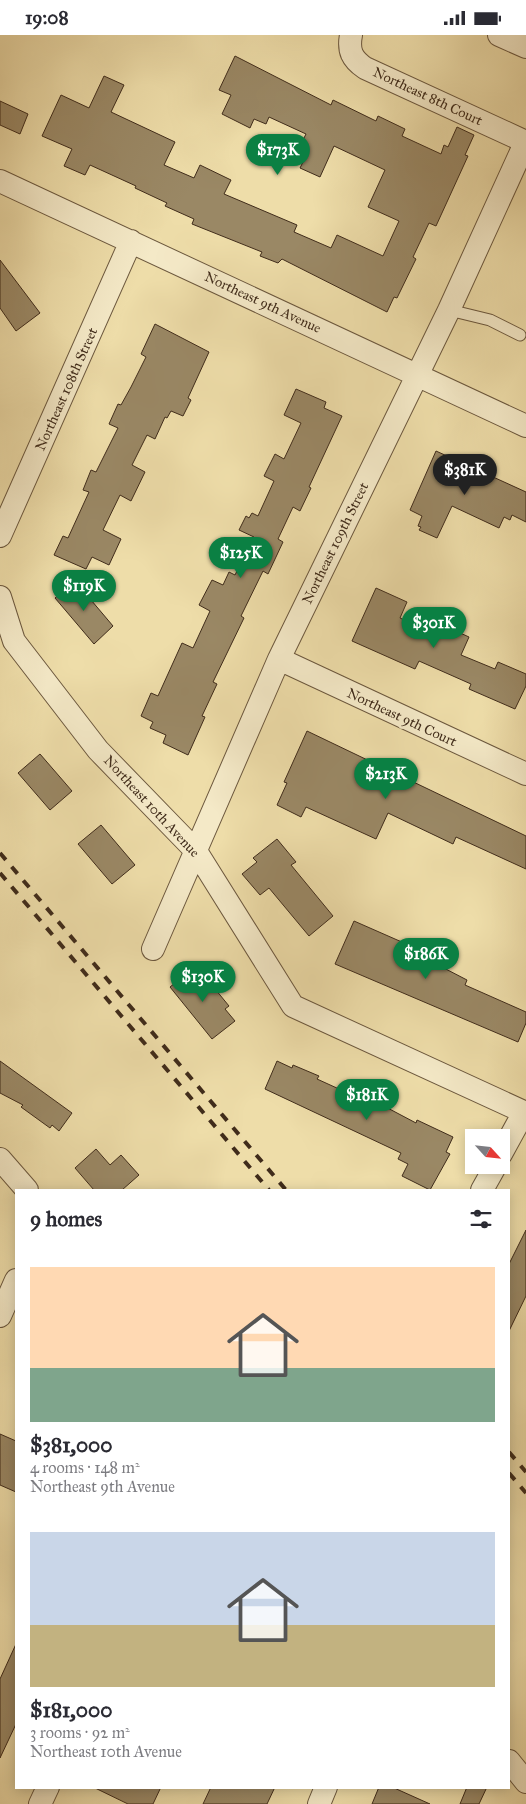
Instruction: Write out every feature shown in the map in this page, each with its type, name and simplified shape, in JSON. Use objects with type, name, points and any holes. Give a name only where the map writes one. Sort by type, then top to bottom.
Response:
[{"type":"street","name":"Northeast 8th Court","points":[[351,35],[350,52],[354,60],[365,67],[526,142]]},
{"type":"street","points":[[499,35],[526,47]]},
{"type":"street","name":"Northeast 109th Street","points":[[153,949],[279,659],[418,374],[526,142]]},
{"type":"street","name":"Northeast 9th Avenue","points":[[0,181],[418,374],[526,426]]},
{"type":"street","name":"Northeast 108th Street","points":[[0,537],[131,241]]},
{"type":"street","name":"Northeast 10th Avenue","points":[[0,597],[14,641],[98,749],[196,851],[293,1006],[525,1112]]},
{"type":"street","name":"Northeast 9th Court","points":[[279,659],[526,774]]},
{"type":"street","points":[[510,1138],[525,1112]]},
{"type":"street","points":[[0,1159],[27,1189]]},
{"type":"street","points":[[483,1189],[491,1174]]},
{"type":"street","points":[[0,1316],[15,1282]]},
{"type":"street","points":[[510,1762],[526,1782]]},
{"type":"street","points":[[40,1804],[47,1789]]},
{"type":"street","points":[[319,1804],[325,1789]]},
{"type":"lane","points":[[448,310],[490,320],[520,335]]},
{"type":"building","points":[[235,56],[331,105],[333,100],[376,121],[378,116],[405,129],[402,136],[441,154],[444,145],[448,147],[457,127],[474,135],[465,155],[468,156],[436,226],[429,223],[413,257],[416,259],[397,298],[394,297],[387,312],[282,259],[278,263],[260,256],[262,252],[192,224],[194,219],[165,206],[167,203],[135,188],[136,186],[90,165],[85,175],[64,166],[72,149],[42,136],[61,95],[89,108],[104,76],[124,85],[111,112],[175,142],[164,165],[194,178],[200,165],[231,180],[224,194],[297,225],[294,232],[331,248],[337,235],[383,256],[399,221],[368,207],[385,170],[334,146],[320,177],[300,168],[307,154],[298,150],[306,134],[269,117],[266,124],[254,119],[250,128],[222,114],[231,95],[219,90]]},
{"type":"building","points":[[0,101],[28,114],[20,134],[0,125]]},
{"type":"building","points":[[0,260],[40,313],[16,331],[0,308]]},
{"type":"building","points":[[155,324],[209,352],[188,398],[191,400],[183,416],[171,411],[167,418],[165,417],[155,439],[147,435],[132,465],[145,472],[131,501],[120,495],[103,530],[121,539],[109,565],[92,557],[86,569],[54,555],[63,536],[68,538],[89,492],[83,490],[91,470],[96,472],[118,428],[109,424],[118,404],[121,405],[146,357],[141,354]]},
{"type":"building","points":[[296,389],[326,402],[324,408],[342,416],[300,511],[293,507],[278,539],[283,542],[268,574],[263,571],[241,616],[244,618],[213,682],[217,684],[202,716],[205,717],[188,755],[163,743],[166,735],[150,728],[153,722],[141,716],[151,693],[158,696],[182,643],[193,648],[210,611],[199,605],[212,580],[223,585],[229,572],[235,575],[254,537],[239,530],[246,516],[249,518],[252,513],[258,516],[274,481],[264,476],[275,454],[284,459],[301,423],[284,415]]},
{"type":"building","points":[[436,451],[526,492],[526,522],[512,515],[510,520],[504,517],[499,528],[452,506],[437,538],[419,530],[421,527],[418,526],[422,516],[410,510]]},
{"type":"building","points":[[75,581],[113,626],[94,644],[55,598]]},
{"type":"building","points":[[376,588],[407,602],[400,618],[436,634],[445,615],[462,622],[458,632],[469,637],[461,655],[495,669],[498,662],[526,674],[526,686],[515,709],[469,689],[471,684],[419,661],[415,669],[352,641]]},
{"type":"building","points":[[307,731],[526,836],[526,869],[456,837],[453,844],[388,813],[376,839],[306,807],[301,817],[277,805],[287,783],[284,782]]},
{"type":"building","points":[[40,754],[72,791],[50,810],[18,773]]},
{"type":"building","points":[[101,825],[135,865],[112,884],[78,844]]},
{"type":"building","points":[[277,839],[296,862],[291,865],[333,916],[309,936],[269,888],[260,895],[242,874],[257,862],[253,858]]},
{"type":"building","points":[[354,921],[420,950],[422,944],[443,954],[438,965],[467,980],[465,985],[526,1012],[526,1023],[518,1042],[335,964]]},
{"type":"building","points":[[193,969],[207,986],[211,984],[229,1006],[225,1009],[235,1021],[212,1039],[170,987]]},
{"type":"building","points":[[0,1061],[72,1113],[59,1131],[52,1125],[50,1128],[21,1107],[23,1105],[0,1093]]},
{"type":"building","points":[[277,1061],[292,1068],[293,1065],[319,1076],[317,1079],[361,1099],[363,1095],[416,1123],[417,1120],[453,1137],[446,1152],[450,1154],[431,1189],[428,1189],[402,1176],[408,1164],[398,1159],[401,1153],[265,1089]]},
{"type":"building","points":[[96,1149],[110,1165],[121,1155],[139,1175],[123,1189],[93,1189],[75,1168]]},
{"type":"building","points":[[526,1230],[526,1296],[510,1329],[510,1262]]},
{"type":"building","points":[[0,1434],[15,1441],[15,1492],[0,1485]]},
{"type":"building","points":[[15,1646],[15,1726],[0,1758],[0,1679]]},
{"type":"building","points":[[97,1789],[160,1789],[153,1804],[128,1804]]},
{"type":"building","points":[[210,1789],[274,1789],[267,1804],[203,1804]]},
{"type":"building","points":[[378,1789],[396,1789],[430,1804],[372,1804]]},
{"type":"building","points":[[466,1789],[486,1789],[479,1804],[460,1804]]},
{"type":"railway","points":[[0,853],[285,1189]]},
{"type":"railway","points":[[0,873],[268,1189]]},
{"type":"railway","points":[[510,1453],[526,1472]]},
{"type":"railway","points":[[510,1474],[526,1493]]}]
